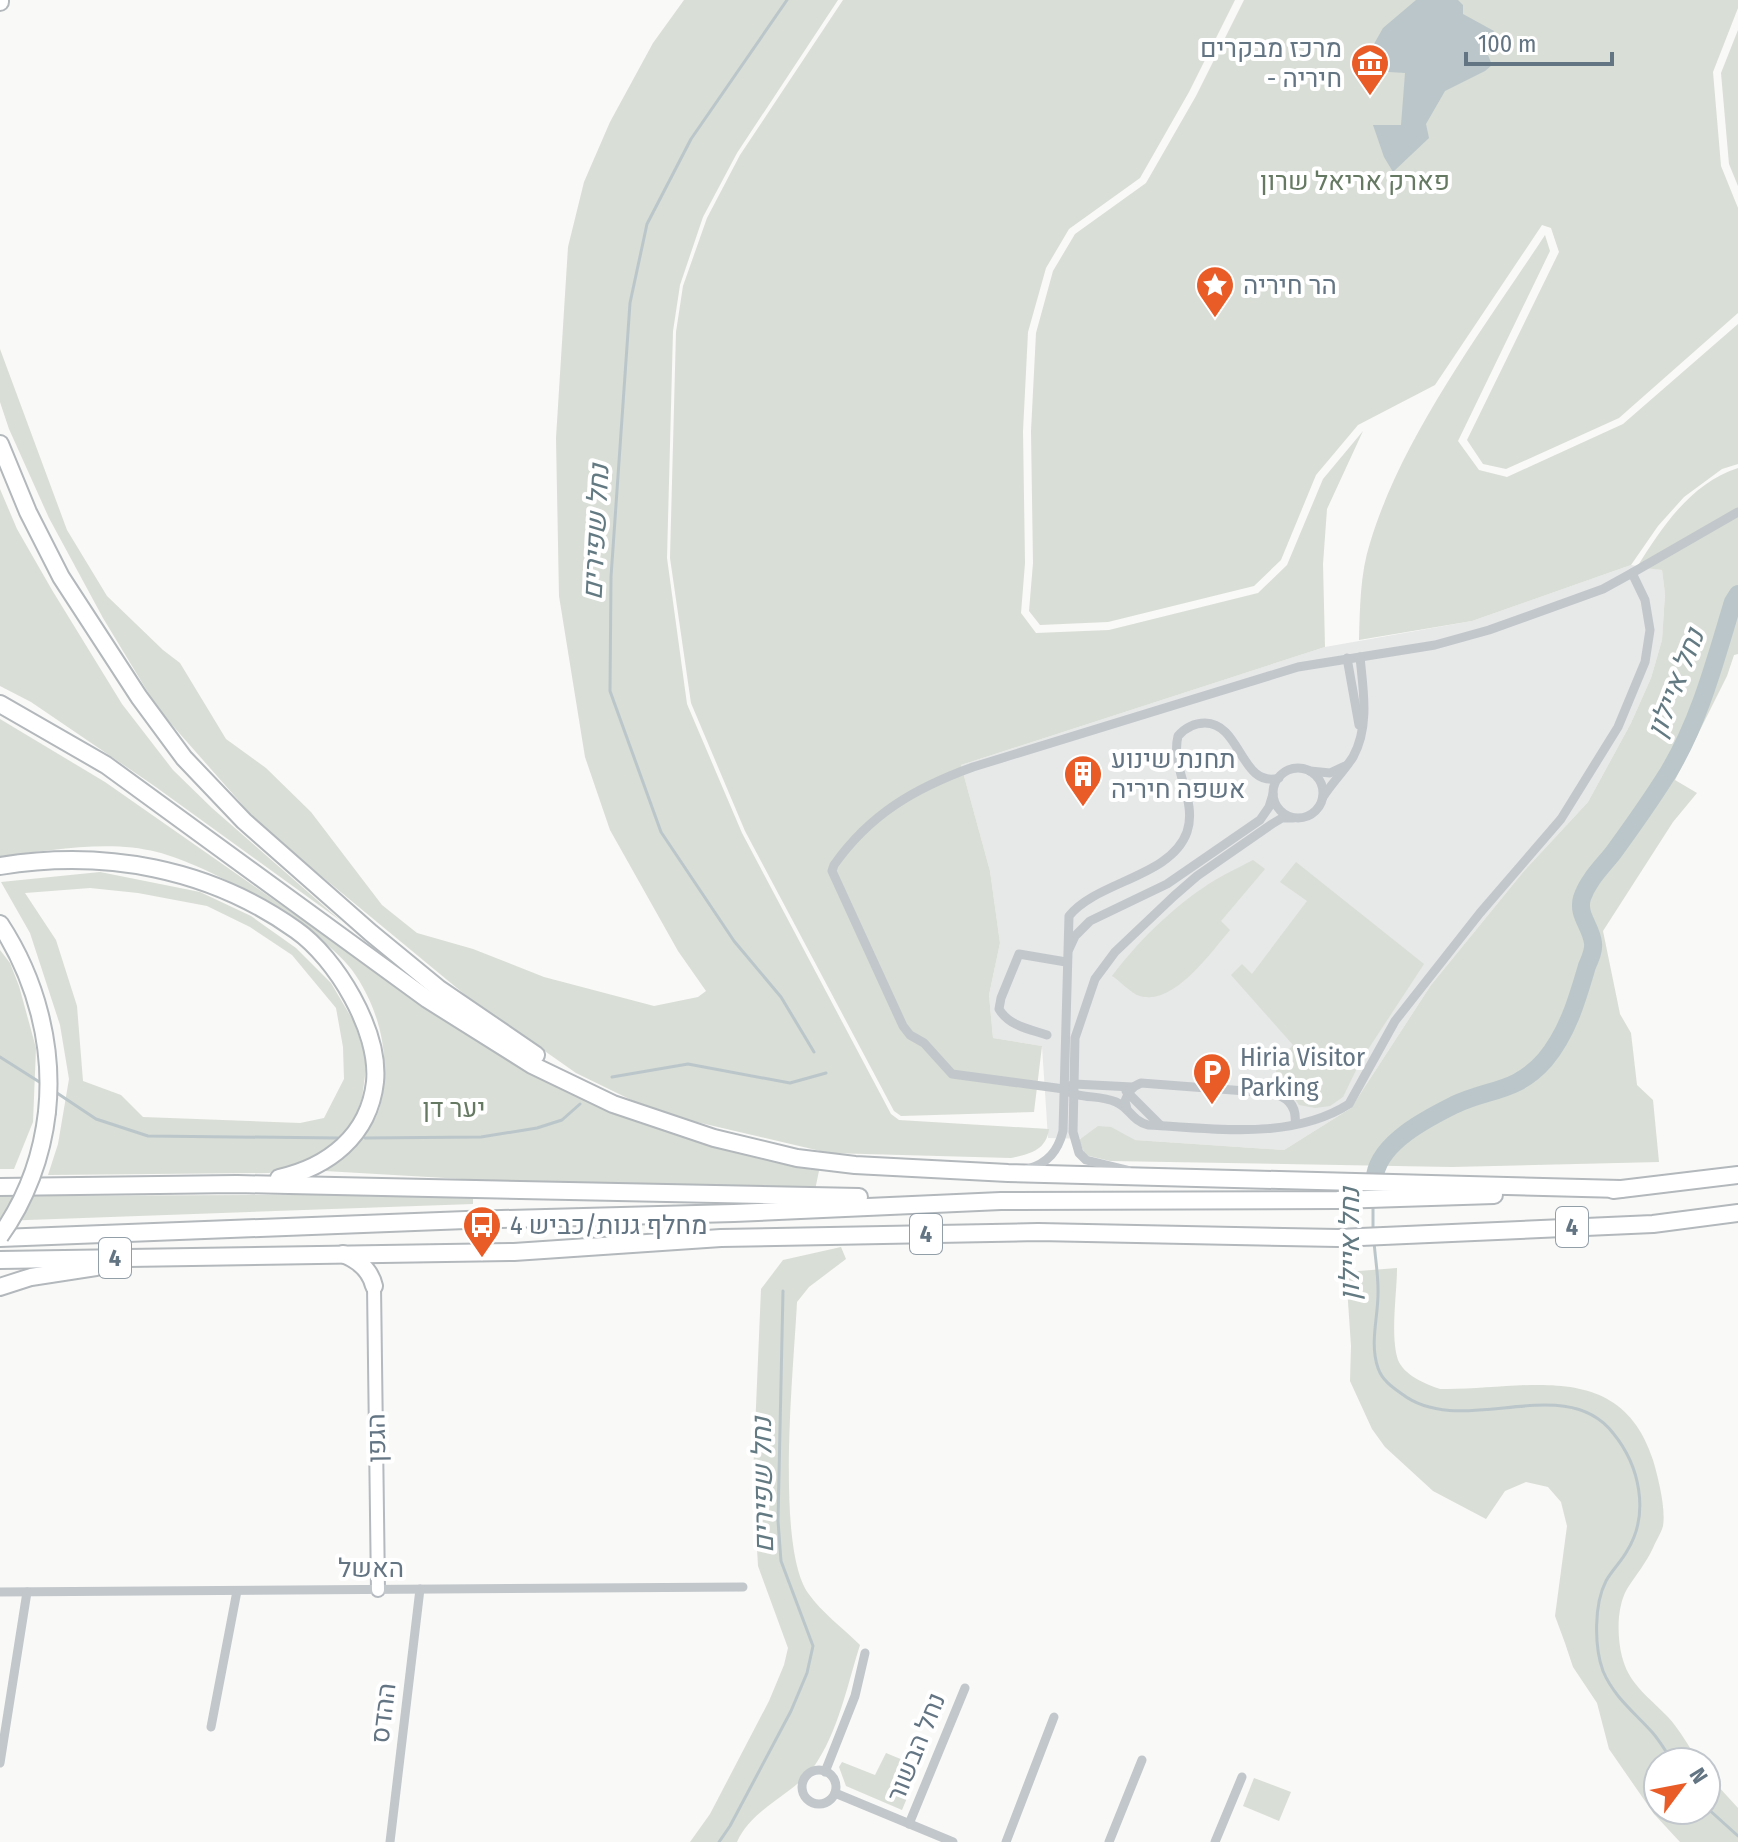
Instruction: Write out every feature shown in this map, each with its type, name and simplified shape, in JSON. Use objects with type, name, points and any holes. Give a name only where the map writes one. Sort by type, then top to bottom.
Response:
[{"type":"highway","points":[[0,444],[28,512],[61,577],[139,697],[193,768],[244,821],[438,988],[611,1103]]},
{"type":"highway","points":[[0,704],[106,765],[427,999],[532,1065],[611,1103],[714,1138],[797,1158],[855,1165],[1008,1173],[1337,1180],[1406,1190]]},
{"type":"highway","points":[[0,866],[37,861],[91,860],[149,865],[189,876],[250,901],[295,929],[336,970],[360,1015],[374,1063],[375,1082],[361,1122],[340,1150],[319,1165],[297,1174],[237,1184]]},
{"type":"highway","points":[[0,924],[22,963],[38,1008],[49,1057],[50,1092],[40,1153],[21,1201],[0,1237]]},
{"type":"highway","name":"4","points":[[0,1237],[1001,1201],[1337,1200],[1406,1190],[1621,1189],[1738,1175]]},
{"type":"highway","points":[[0,1187],[237,1184],[1001,1201]]},
{"type":"highway","name":"4","points":[[0,1260],[514,1252],[721,1238],[1023,1232],[1338,1238],[1653,1224],[1738,1213]]},
{"type":"highway","points":[[374,1286],[382,1266],[404,1252]]},
{"type":"highway","points":[[342,1254],[362,1265],[372,1277],[374,1286]]},
{"type":"highway","points":[[0,1287],[31,1277],[77,1269],[229,1255]]},
{"type":"street","points":[[1632,573],[1645,600],[1650,630],[1645,662],[1618,727],[1561,819],[1410,1001],[1395,1021],[1349,1104],[1336,1113],[1270,1129],[1160,1125],[1137,1121],[1115,1101],[1074,1096],[1064,1089],[952,1074],[924,1043],[910,1035],[903,1026],[835,879],[834,865],[856,836],[881,814],[922,787],[945,777],[1298,667],[1435,645],[1489,630],[1603,589],[1738,512]]},
{"type":"street","points":[[1154,1175],[1086,1160],[1074,1142],[1075,1038],[1091,991],[1105,964],[1197,876],[1282,818],[1313,813],[1355,754],[1359,743],[1364,704],[1360,657]]},
{"type":"street","points":[[1347,658],[1358,714],[1359,743]]},
{"type":"street","points":[[1008,1173],[1042,1165],[1055,1151],[1063,1131],[1069,916],[1076,908],[1164,860],[1179,847],[1187,832],[1188,801],[1175,747],[1178,736],[1184,729],[1201,723],[1219,727],[1228,733],[1255,774],[1265,779],[1279,778],[1291,770],[1320,773],[1339,770],[1355,754]]},
{"type":"street","points":[[1306,770],[1317,778],[1323,797]]},
{"type":"street","points":[[1066,960],[1075,936],[1090,921],[1154,891],[1260,820],[1269,807],[1279,778]]},
{"type":"street","points":[[1273,794],[1279,809],[1293,818]]},
{"type":"street","points":[[1047,1035],[1004,1017],[999,1009],[1001,998],[1019,954],[1066,960]]},
{"type":"street","points":[[1127,1109],[1125,1101],[1130,1090],[1152,1083],[1272,1093],[1284,1096],[1292,1103],[1295,1124]]},
{"type":"street","points":[[1064,1089],[1074,1084],[1120,1085],[1130,1090],[1160,1125]]},
{"type":"street","name":"הגפן","points":[[374,1286],[378,1590]]},
{"type":"street","name":"האשל","points":[[0,1592],[743,1587]]},
{"type":"street","name":"ההדס","points":[[390,1842],[420,1589]]},
{"type":"street","points":[[211,1727],[237,1591]]},
{"type":"street","points":[[0,1763],[27,1592]]},
{"type":"street","points":[[825,1772],[855,1696],[865,1653]]},
{"type":"street","name":"נחל הבשור","points":[[909,1824],[965,1688]]},
{"type":"street","points":[[1006,1842],[1054,1717]]},
{"type":"street","points":[[1109,1842],[1142,1760]]},
{"type":"street","points":[[816,1770],[825,1772],[834,1779],[835,1793],[832,1799],[821,1805],[809,1802],[802,1794],[805,1777],[816,1770]]},
{"type":"street","points":[[1215,1842],[1242,1777]]},
{"type":"street","points":[[835,1793],[953,1842]]},
{"type":"shaded area","points":[[1416,0],[1458,0],[1463,5],[1463,14],[1494,31],[1486,50],[1492,65],[1445,91],[1426,124],[1429,138],[1393,172],[1384,157],[1373,125],[1401,125],[1405,73],[1373,71],[1374,44],[1383,28]]},
{"type":"shaded area","points":[[1631,565],[1662,570],[1665,594],[1662,640],[1651,678],[1631,723],[1588,802],[1524,871],[1431,985],[1351,1108],[1284,1150],[1135,1140],[1048,1138],[1042,1046],[993,1038],[989,995],[1000,943],[990,871],[961,765],[1325,647],[1472,621]]},
{"type":"green space","points":[[684,0],[838,0],[737,153],[703,217],[680,285],[673,331],[667,558],[687,704],[742,833],[891,1114],[899,1120],[1049,1129],[1040,1147],[1024,1155],[1011,1158],[829,1153],[658,1113],[576,1073],[469,998],[262,827],[158,709],[103,618],[49,518],[0,402],[0,349],[67,530],[107,596],[180,663],[226,739],[266,768],[311,812],[382,905],[417,933],[473,949],[544,977],[654,1006],[698,997],[706,991],[678,951],[610,830],[585,757],[559,596],[556,438],[568,247],[584,182],[610,122],[653,43]]},
{"type":"green space","points":[[843,0],[1235,0],[1189,92],[1140,178],[1069,229],[1046,268],[1028,332],[1023,431],[1025,563],[1021,613],[1036,633],[1109,630],[1258,593],[1287,565],[1323,479],[1363,431],[1327,509],[1323,564],[1325,647],[961,765],[990,871],[1000,943],[989,995],[993,1038],[1042,1046],[1034,1112],[901,1116],[894,1111],[745,831],[691,703],[670,558],[676,332],[683,286],[707,218],[740,155]]},
{"type":"green space","name":"פארק אריאל שרון","points":[[1244,0],[1738,0],[1738,8],[1713,72],[1721,166],[1738,208],[1738,313],[1619,418],[1506,469],[1483,464],[1467,440],[1559,252],[1551,228],[1542,225],[1435,385],[1358,425],[1316,475],[1281,560],[1254,586],[1108,622],[1040,625],[1029,611],[1033,563],[1031,431],[1036,333],[1053,271],[1075,234],[1146,183],[1196,96]]},
{"type":"green space","points":[[1738,30],[1738,186],[1729,164],[1721,73]]},
{"type":"green space","points":[[1545,235],[1550,251],[1458,441],[1479,470],[1507,477],[1623,424],[1738,324],[1738,464],[1722,469],[1684,497],[1658,526],[1631,565],[1472,621],[1359,640],[1364,567],[1384,503],[1402,463],[1471,345]]},
{"type":"green space","points":[[1738,468],[1738,654],[1734,655],[1727,676],[1675,780],[1697,793],[1673,822],[1603,931],[1620,1014],[1631,1033],[1637,1085],[1653,1100],[1659,1162],[1452,1167],[1110,1161],[1085,1155],[1079,1140],[1098,1126],[1111,1127],[1135,1140],[1284,1150],[1351,1108],[1431,985],[1524,871],[1588,802],[1631,723],[1651,678],[1662,640],[1665,594],[1662,570],[1637,567],[1668,522],[1692,495],[1721,475]]},
{"type":"green space","points":[[0,489],[17,529],[122,704],[173,770],[341,921],[153,785],[31,702],[0,686]]},
{"type":"green space","name":"יער דן","points":[[0,719],[105,782],[387,979],[538,1074],[820,1166],[815,1190],[549,1184],[325,1171],[368,1131],[376,1118],[383,1092],[384,1059],[380,1032],[372,1006],[352,970],[315,935],[290,917],[233,884],[179,859],[119,846],[0,856]]},
{"type":"green space","points":[[1253,860],[1265,869],[1221,921],[1230,930],[1177,987],[1150,997],[1137,995],[1112,976],[1142,940],[1179,906],[1215,880]]},
{"type":"green space","points":[[1296,862],[1424,964],[1361,1060],[1343,1097],[1330,1106],[1315,1108],[1299,1105],[1289,1090],[1292,1080],[1276,1074],[1277,1062],[1293,1045],[1231,975],[1242,964],[1252,974],[1307,901],[1280,882]]},
{"type":"green space","points":[[100,872],[200,892],[251,916],[296,948],[331,983],[354,1022],[367,1061],[362,1098],[352,1126],[335,1145],[297,1165],[269,1173],[48,1175],[58,1144],[69,1079],[60,1025],[30,933],[1,882]],"holes":[[[90,888],[207,906],[250,927],[292,955],[336,1008],[343,1047],[344,1079],[324,1118],[300,1123],[143,1117],[121,1095],[83,1081],[77,1006],[56,940],[25,893]]]},
{"type":"green space","points":[[0,950],[10,963],[19,986],[36,1048],[33,1122],[14,1169],[0,1169]]},
{"type":"green space","points":[[473,1194],[473,1204],[0,1221],[0,1196]]},
{"type":"green space","points":[[841,1247],[846,1259],[809,1287],[797,1302],[790,1409],[789,1496],[798,1569],[808,1593],[860,1645],[835,1725],[813,1768],[752,1820],[737,1842],[690,1842],[710,1814],[769,1701],[788,1648],[758,1566],[753,1477],[761,1289],[783,1260]]},
{"type":"green space","points":[[1397,1268],[1396,1350],[1401,1365],[1416,1378],[1440,1389],[1534,1385],[1564,1386],[1592,1392],[1617,1405],[1638,1427],[1655,1467],[1664,1519],[1650,1553],[1623,1597],[1619,1624],[1621,1652],[1631,1677],[1672,1722],[1689,1746],[1642,1746],[1642,1797],[1609,1749],[1597,1703],[1573,1667],[1555,1616],[1567,1526],[1561,1502],[1548,1487],[1526,1482],[1505,1491],[1486,1519],[1433,1491],[1385,1447],[1372,1429],[1350,1381],[1346,1272]]},
{"type":"green space","points":[[886,1753],[920,1767],[902,1810],[846,1786],[839,1767],[842,1762],[875,1775]]},
{"type":"green space","points":[[1254,1778],[1291,1792],[1279,1821],[1243,1806]]},
{"type":"green space","points":[[1722,1790],[1738,1808],[1738,1842],[1680,1842],[1665,1826],[1722,1826]]},
{"type":"waterway","name":"נחל שפירים","points":[[787,0],[691,139],[647,224],[630,303],[611,577],[610,691],[661,832],[734,941],[781,997],[814,1052]]},
{"type":"waterway","name":"נחל איילון","points":[[1375,1175],[1386,1152],[1406,1133],[1454,1105],[1524,1079],[1545,1060],[1560,1038],[1571,1015],[1593,946],[1581,910],[1582,898],[1679,753],[1698,711],[1738,594]]},
{"type":"waterway","points":[[0,1057],[41,1083]]},
{"type":"waterway","points":[[612,1077],[688,1064],[790,1083],[826,1073]]},
{"type":"waterway","points":[[54,1091],[96,1119],[148,1136],[338,1138]]},
{"type":"waterway","points":[[365,1138],[481,1137],[537,1128],[562,1120],[580,1104]]},
{"type":"waterway","name":"נחל איילון","points":[[1373,1205],[1373,1229]]},
{"type":"waterway","name":"נחל איילון","points":[[1374,1241],[1378,1289],[1375,1358],[1380,1372],[1391,1386],[1426,1406],[1453,1411],[1541,1405],[1568,1407],[1592,1415],[1613,1433],[1630,1460],[1639,1490],[1638,1522],[1627,1551],[1602,1590],[1597,1613],[1598,1650],[1603,1671],[1613,1689],[1662,1746]]},
{"type":"waterway","name":"נחל שפירים","points":[[719,1842],[791,1711],[807,1673],[813,1646],[781,1561],[778,1521],[783,1291]]},
{"type":"waterway","name":"נחל איילון","points":[[1722,1822],[1738,1836]]},
{"type":"place","name":"מרכז מבקרים - חיריה","points":[[1370,97]]},
{"type":"place","name":"הר חיריה","points":[[1215,319]]},
{"type":"place","name":"תחנת שינוע אשפה חיריה","points":[[1083,808]]},
{"type":"place","name":"Hiria Visitor Parking","points":[[1212,1106]]},
{"type":"place","name":"מחלף גנות/כביש 4","points":[[482,1259]]}]
